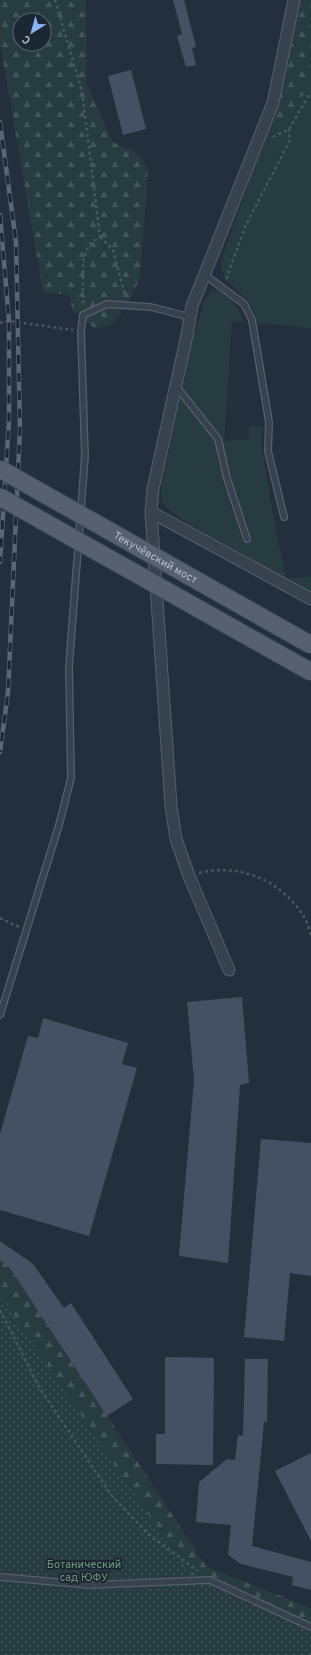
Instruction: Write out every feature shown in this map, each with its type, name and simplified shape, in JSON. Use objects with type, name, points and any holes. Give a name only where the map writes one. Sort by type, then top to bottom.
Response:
[{"type":"main road","name":"Текучёвский мост","points":[[0,470],[311,645]]},
{"type":"main road","points":[[0,497],[311,672]]},
{"type":"street","points":[[229,970],[189,876],[176,839],[170,806],[151,512],[153,488],[192,306],[273,103],[294,0]]},
{"type":"street","points":[[151,512],[311,599]]},
{"type":"lane","points":[[205,275],[244,304],[252,320],[269,422],[268,451],[284,517]]},
{"type":"lane","points":[[0,1015],[59,825],[71,778],[69,667],[85,456],[81,332],[83,315],[107,304],[151,307],[190,317]]},
{"type":"lane","points":[[176,386],[218,439],[227,478],[247,538]]},
{"type":"lane","points":[[0,1577],[90,1584],[210,1580],[311,1627]]},
{"type":"path","points":[[55,0],[82,92],[100,237],[113,250],[127,305]]},
{"type":"path","points":[[256,145],[289,128],[311,92]]},
{"type":"path","points":[[223,287],[246,225],[290,140],[289,128]]},
{"type":"path","points":[[83,315],[83,261],[89,245],[100,237]]},
{"type":"path","points":[[0,323],[9,321],[50,326],[81,332]]},
{"type":"path","points":[[189,876],[210,870],[226,869],[245,872],[267,880],[287,895],[304,916],[311,935]]},
{"type":"path","points":[[0,918],[26,931]]},
{"type":"path","points":[[0,1310],[40,1388],[112,1496],[148,1534],[210,1580]]},
{"type":"green space","points":[[0,0],[86,0],[87,85],[113,142],[134,151],[148,168],[140,278],[127,305],[112,325],[94,328],[72,310],[70,295],[43,292],[0,42]]},
{"type":"green space","points":[[298,0],[311,0],[311,80],[288,124],[277,125],[271,120]]},
{"type":"green space","points":[[311,80],[311,328],[257,323],[254,312],[249,303],[226,278],[222,270],[221,260],[271,120],[288,124]]},
{"type":"green space","points":[[212,290],[222,293],[232,302],[240,312],[243,322],[232,321],[224,441],[249,439],[249,426],[263,427],[261,441],[273,514],[286,579],[195,529],[169,510],[162,502],[161,490],[191,345],[204,301]]},
{"type":"green space","points":[[311,576],[311,592],[301,587],[286,579]]},
{"type":"green space","name":"Ботанический сад ЮФУ","points":[[0,1260],[10,1268],[206,1566],[311,1608],[311,1647],[0,1655]]},
{"type":"green space","name":"Ботанический сад ЮФУ","points":[[0,1295],[188,1573],[311,1623],[311,1655],[0,1655]]},
{"type":"building","points":[[173,0],[184,0],[196,47],[192,48],[196,65],[186,67],[177,36],[182,34]]},
{"type":"building","points":[[131,70],[146,129],[123,135],[108,76]]},
{"type":"building","points":[[242,997],[249,1083],[240,1085],[228,1263],[179,1256],[194,1080],[187,1002]]},
{"type":"building","points":[[43,1018],[128,1043],[122,1064],[137,1068],[89,1236],[0,1210],[0,1134],[28,1036],[38,1038]]},
{"type":"building","points":[[261,1139],[311,1143],[311,1276],[290,1273],[284,1341],[244,1337]]},
{"type":"building","points":[[0,1241],[33,1264],[64,1308],[71,1303],[133,1399],[107,1416],[10,1268],[0,1260]]},
{"type":"building","points":[[165,1357],[214,1358],[213,1465],[156,1464],[156,1434],[165,1434]]},
{"type":"building","points":[[245,1359],[268,1359],[267,1422],[264,1422],[252,1546],[311,1562],[311,1590],[292,1585],[293,1577],[241,1564],[228,1555],[231,1525],[196,1522],[199,1482],[227,1459],[235,1460],[238,1435],[243,1436]]},
{"type":"building","points":[[311,1453],[311,1541],[275,1471]]},
{"type":"railway","points":[[0,122],[16,242],[20,429],[8,692],[0,752]]},
{"type":"railway","points":[[0,215],[9,321],[9,421],[0,562]]}]
